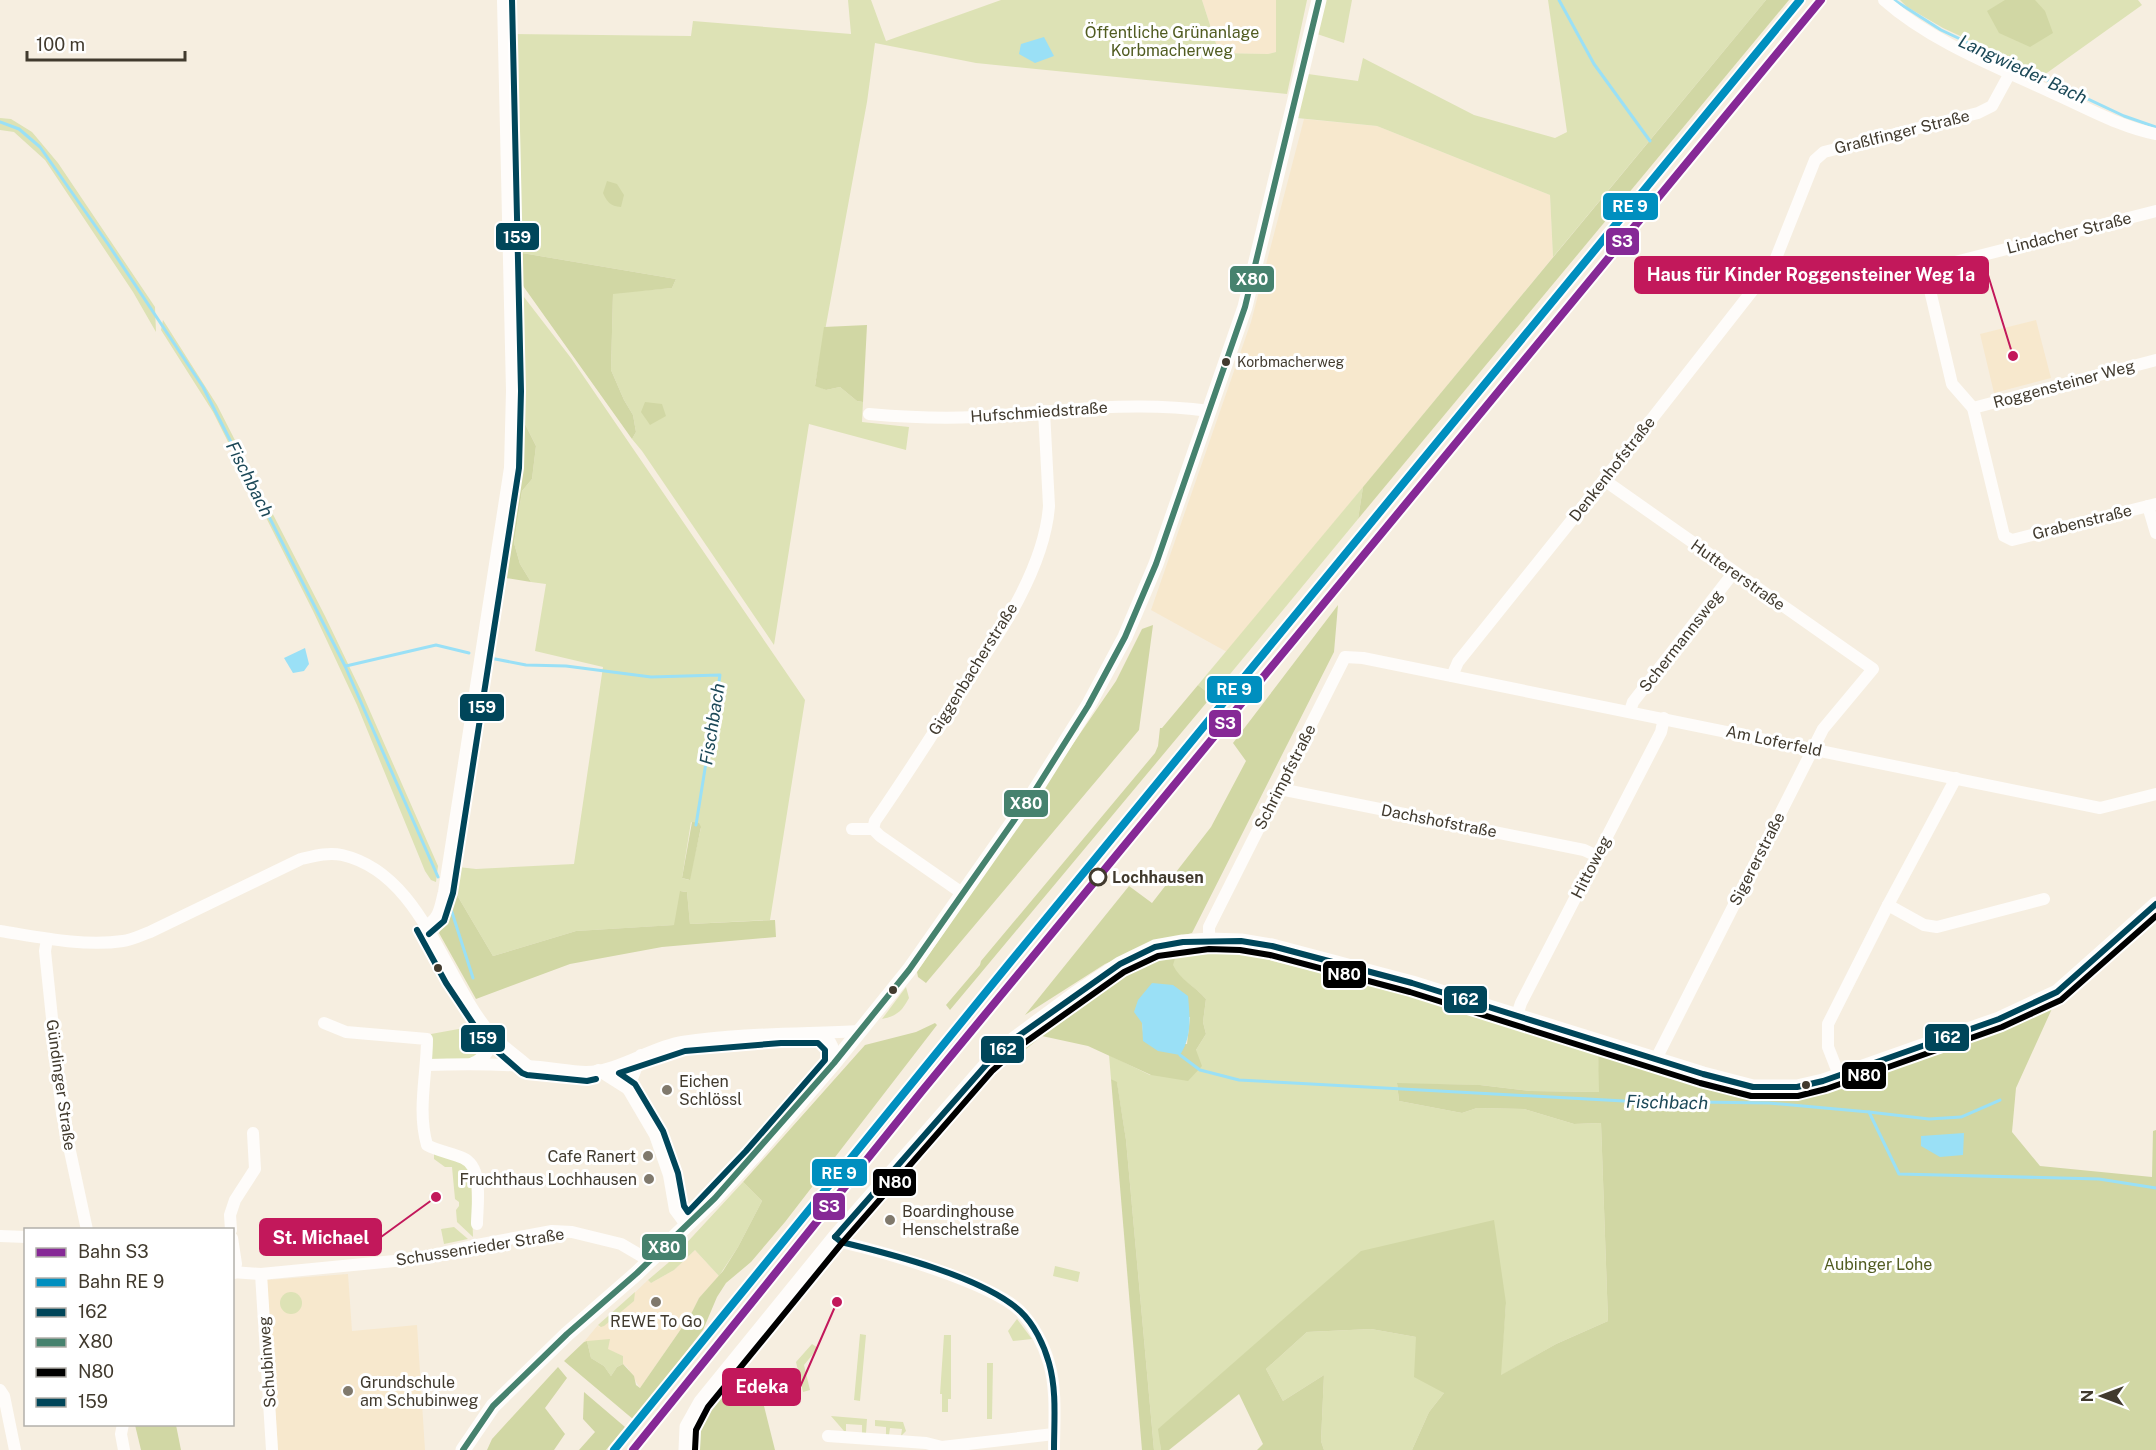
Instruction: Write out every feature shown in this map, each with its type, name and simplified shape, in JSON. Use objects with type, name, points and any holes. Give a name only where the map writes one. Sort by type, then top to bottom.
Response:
[{"type":"main road","points":[[464,1450],[493,1406],[567,1334],[687,1226],[753,1157],[834,1063],[909,970],[1034,792],[1088,706],[1125,637],[1156,564],[1245,307],[1318,0]]},
{"type":"main road","points":[[686,1450],[687,1427],[701,1402],[835,1237],[986,1065],[1014,1039],[1089,985],[1120,964],[1155,947],[1209,940],[1240,941],[1272,946],[1412,984],[1753,1087],[1797,1087],[1839,1076],[1999,1019],[2057,992],[2156,904]]},
{"type":"street","points":[[425,926],[438,917],[444,892],[510,468],[512,391],[503,0]]},
{"type":"street","points":[[1884,0],[1918,27],[2010,73],[2121,124],[2156,134]]},
{"type":"street","name":"Graßlfinger Straße","points":[[1774,262],[1815,160],[1824,152],[1978,113],[1992,106],[2010,73]]},
{"type":"street","name":"Lindacher Straße","points":[[1774,262],[1853,288],[2156,211]]},
{"type":"street","name":"Denkenhofstraße","points":[[1452,676],[1458,662],[1774,262]]},
{"type":"street","points":[[1925,269],[1952,384],[1973,408]]},
{"type":"street","name":"Roggensteiner Weg","points":[[1973,408],[2156,360]]},
{"type":"street","name":"Hufschmiedstraße","points":[[869,414],[928,418],[974,417],[1113,406],[1166,406],[1209,411]]},
{"type":"street","name":"Grabenstraße","points":[[1973,408],[2004,536],[2008,539],[2012,540],[2152,505]]},
{"type":"street","name":"Giggenbacherstraße","points":[[873,829],[875,821],[1002,629],[1040,549],[1048,521],[1049,506],[1044,411]]},
{"type":"street","name":"Huttererstraße","points":[[1604,480],[1873,669]]},
{"type":"street","points":[[2152,505],[2156,532]]},
{"type":"street","name":"Schermannsweg","points":[[1630,711],[1633,702],[1734,572]]},
{"type":"street","name":"Schrimpfstraße","points":[[1209,940],[1209,927],[1345,657],[1391,664]]},
{"type":"street","name":"Am Loferfeld","points":[[1391,664],[2105,808],[2156,794]]},
{"type":"street","name":"Sigererstraße","points":[[1656,1059],[1823,729],[1873,669]]},
{"type":"street","name":"Hittoweg","points":[[1517,1015],[1521,1003],[1661,732],[1664,718]]},
{"type":"street","points":[[1839,1076],[1828,1047],[1828,1024],[1956,778]]},
{"type":"street","name":"Dachshofstraße","points":[[1280,789],[1584,850],[1597,856]]},
{"type":"street","points":[[852,829],[873,829],[880,837],[962,893]]},
{"type":"street","points":[[0,931],[47,939],[125,941],[150,932],[301,859],[321,854],[340,855],[366,864],[392,882],[415,910],[491,1034],[528,1066]]},
{"type":"street","points":[[1888,905],[1924,925],[1937,927],[2044,899]]},
{"type":"street","name":"Gündinger Straße","points":[[47,939],[45,951],[62,1114],[87,1228]]},
{"type":"street","points":[[324,1023],[346,1032],[427,1039],[427,1065],[422,1109],[427,1144],[465,1159],[473,1165],[476,1175],[477,1224]]},
{"type":"street","points":[[427,1065],[528,1066],[588,1072],[689,1041],[860,1031]]},
{"type":"street","points":[[472,1064],[484,1058],[490,1046],[491,1034]]},
{"type":"street","points":[[821,1034],[831,1041],[834,1063]]},
{"type":"street","points":[[628,1089],[641,1055]]},
{"type":"street","points":[[598,1070],[628,1089],[655,1135],[669,1175],[675,1209],[687,1226]]},
{"type":"street","points":[[231,1228],[230,1215],[235,1200],[255,1169],[253,1133]]},
{"type":"street","name":"Schussenrieder Straße","points":[[234,1272],[261,1274],[415,1259],[552,1232],[572,1232],[621,1244],[650,1261]]},
{"type":"street","points":[[0,1236],[24,1237]]},
{"type":"street","points":[[835,1237],[841,1242],[947,1275],[1000,1297],[1020,1311],[1040,1341],[1050,1364],[1053,1383],[1054,1450]]},
{"type":"street","points":[[234,1251],[236,1264],[234,1269]]},
{"type":"street","name":"Schubinweg","points":[[261,1274],[272,1450]]},
{"type":"street","points":[[0,1390],[4,1396],[15,1450]]},
{"type":"street","points":[[123,1426],[121,1434],[124,1450]]},
{"type":"street","points":[[828,1436],[926,1443],[942,1447],[1054,1434]]},
{"type":"shaded area","points":[[1202,0],[1276,0],[1276,52],[1268,54],[1219,53]]},
{"type":"shaded area","points":[[1304,119],[1377,126],[1550,195],[1553,257],[1227,652],[1151,610],[1251,322]]},
{"type":"shaded area","points":[[2036,320],[2051,378],[1994,393],[1980,334]]},
{"type":"shaded area","points":[[695,1250],[719,1276],[699,1298],[690,1316],[640,1388],[623,1364],[623,1356],[587,1341],[584,1342],[598,1325],[599,1327],[648,1280],[651,1283],[674,1270]]},
{"type":"shaded area","name":"Grundschule am Schubinweg","points":[[348,1274],[352,1331],[417,1325],[425,1450],[278,1450],[267,1280]]},
{"type":"green space","name":"Öffentliche Grünanlage Korbmacherweg","points":[[848,0],[871,0],[886,41],[1001,0],[1202,0],[1219,53],[1268,54],[1276,52],[1276,0],[1307,0],[1287,94],[976,63],[875,43],[867,102],[815,385],[826,390],[840,387],[857,401],[863,402],[862,422],[909,427],[906,450],[809,424],[774,645],[632,439],[636,432],[633,415],[611,370],[613,293],[672,288],[676,279],[516,252],[511,34],[691,36],[693,21],[851,34]]},
{"type":"green space","points":[[1325,0],[1352,0],[1344,43],[1317,34]]},
{"type":"green space","points":[[1548,0],[1766,0],[1553,257],[1550,195],[1377,126],[1297,118],[1308,74],[1358,81],[1363,58],[1474,115],[1555,138],[1567,132]]},
{"type":"green space","points":[[1766,0],[1789,0],[1358,519],[1363,487]]},
{"type":"green space","points":[[1900,0],[2138,0],[2142,5],[2044,75],[1943,28],[1907,7]]},
{"type":"green space","points":[[2005,0],[2035,0],[2045,11],[2053,33],[2030,47],[1999,33],[1987,11]]},
{"type":"green space","points":[[0,118],[11,119],[32,132],[58,163],[155,307],[156,332],[133,292],[45,160],[14,132],[0,130]]},
{"type":"green space","points":[[607,181],[617,184],[624,195],[621,207],[612,205],[604,196]]},
{"type":"green space","points":[[516,252],[676,279],[672,288],[613,294],[611,370],[633,415],[636,432],[632,439],[516,276]]},
{"type":"green space","points":[[517,288],[571,358],[805,700],[770,920],[690,924],[687,892],[681,891],[675,925],[576,931],[493,956],[454,890],[458,867],[476,869],[574,864],[603,667],[535,651],[546,584],[531,582],[520,564],[514,543],[522,491],[532,479],[536,446],[523,420]],"holes":[[[691,822],[701,828],[689,880],[682,878]]]},
{"type":"green space","points":[[163,320],[217,405],[325,616],[362,693],[438,866],[436,882],[431,880],[425,871],[357,705],[313,611],[213,412],[161,330]]},
{"type":"green space","points":[[867,325],[863,402],[857,401],[840,387],[826,390],[815,386],[824,327]]},
{"type":"green space","points":[[645,402],[662,404],[666,416],[650,425],[641,412]]},
{"type":"green space","points":[[523,420],[536,446],[532,479],[522,491],[514,543],[520,564],[531,582],[506,578],[523,452]]},
{"type":"green space","points":[[1363,487],[1358,519],[1212,696],[1198,685]]},
{"type":"green space","points":[[1338,605],[1334,652],[1192,933],[1152,943],[1105,964],[1025,1015],[1129,886],[1152,903],[1211,827],[1246,761],[1233,743]]},
{"type":"green space","points":[[1153,625],[1139,730],[926,983],[918,977],[917,972],[1116,681],[1142,629]]},
{"type":"green space","points":[[1198,685],[1212,696],[950,1010],[946,1005],[981,961],[1155,753],[1160,728]]},
{"type":"green space","points":[[692,822],[699,823],[701,827],[690,880],[682,878]]},
{"type":"green space","points":[[454,890],[493,956],[576,931],[674,925],[680,891],[687,892],[690,924],[775,920],[776,937],[662,947],[570,964],[476,999],[439,933]]},
{"type":"green space","points":[[1218,947],[1411,996],[1598,1048],[1600,1092],[1531,1091],[1480,1085],[1397,1084],[1399,1101],[1462,1113],[1477,1108],[1524,1109],[1574,1124],[1601,1123],[1608,1321],[1556,1344],[1500,1376],[1506,1303],[1362,1251],[1159,1429],[1161,1450],[1154,1450],[1126,1140],[1117,1083],[1111,1079],[1109,1055],[1150,1075],[1196,1050],[1206,1034],[1203,1022],[1206,999],[1179,975],[1172,965],[1177,952]]},
{"type":"green space","points":[[1177,952],[1173,965],[1176,970],[1206,999],[1203,1022],[1206,1034],[1196,1050],[1202,1066],[1188,1081],[1151,1075],[1088,1046],[1042,1036],[1011,1061],[1002,1058],[1034,1031],[1090,992],[1154,955]],"holes":[[[1190,1017],[1187,1044],[1144,1041],[1142,1023]]]},
{"type":"green space","points":[[906,987],[909,998],[904,1006],[892,1016],[882,1019]]},
{"type":"green space","name":"Aubinger Lohe","points":[[2055,1002],[2016,1088],[2012,1132],[2040,1166],[2152,1177],[2153,1131],[2156,1130],[2156,1450],[1412,1450],[1429,1412],[1444,1393],[1414,1377],[1416,1337],[1371,1329],[1307,1332],[1266,1369],[1283,1401],[1324,1375],[1321,1441],[1324,1450],[1257,1450],[1263,1444],[1239,1394],[1169,1450],[1161,1450],[1158,1429],[1361,1251],[1494,1220],[1506,1303],[1501,1375],[1556,1344],[1608,1321],[1601,1123],[1574,1124],[1524,1109],[1477,1108],[1462,1113],[1399,1101],[1397,1083],[1480,1085],[1531,1091],[1599,1092],[1598,1048],[1747,1098],[1798,1095]]},
{"type":"green space","points":[[935,1023],[937,1025],[785,1222],[751,1262],[726,1283],[717,1297],[703,1330],[634,1420],[564,1361],[587,1341],[591,1358],[604,1366],[611,1376],[617,1367],[623,1364],[634,1376],[636,1385],[640,1388],[690,1316],[699,1298],[723,1271],[762,1201],[743,1182],[865,1045],[916,1032]]},
{"type":"green space","points":[[475,1026],[480,1035],[479,1051],[472,1059],[431,1061],[431,1034]]},
{"type":"green space","points":[[1111,1079],[1117,1082],[1126,1140],[1154,1450],[1142,1450]]},
{"type":"green space","points":[[434,1150],[467,1166],[471,1174],[473,1237],[457,1222],[456,1210],[459,1202],[455,1199],[452,1167],[445,1167],[434,1159]]},
{"type":"green space","points":[[743,1182],[762,1201],[738,1247],[719,1276],[695,1250],[674,1270],[651,1283],[648,1280],[668,1263]]},
{"type":"green space","points":[[454,1227],[468,1239],[444,1244],[441,1229]]},
{"type":"green space","points":[[1055,1266],[1080,1272],[1078,1282],[1053,1276]]},
{"type":"green space","points":[[291,1292],[299,1295],[302,1303],[299,1311],[291,1314],[283,1311],[280,1303],[283,1295]]},
{"type":"green space","points":[[635,1292],[634,1301],[604,1326],[598,1325]]},
{"type":"green space","points":[[1017,1319],[1032,1339],[1013,1341],[1008,1331]]},
{"type":"green space","points":[[1371,1329],[1416,1337],[1444,1393],[1429,1412],[1412,1450],[1324,1450],[1321,1441],[1324,1375],[1283,1401],[1266,1369],[1307,1332]]},
{"type":"green space","points":[[860,1334],[866,1335],[860,1401],[854,1400]]},
{"type":"green space","points":[[944,1335],[951,1335],[951,1399],[948,1399],[948,1412],[942,1412],[942,1394],[940,1394]]},
{"type":"green space","points":[[610,1339],[608,1349],[623,1356],[623,1364],[617,1367],[611,1376],[604,1366],[591,1358],[587,1341]]},
{"type":"green space","points":[[812,1344],[818,1348],[804,1365],[810,1390],[803,1392],[796,1362]]},
{"type":"green space","points":[[987,1363],[993,1363],[992,1419],[987,1419]]},
{"type":"green space","points":[[739,1365],[757,1378],[775,1450],[693,1450],[694,1429],[706,1407]]},
{"type":"green space","points":[[558,1367],[567,1378],[545,1408],[565,1434],[554,1450],[487,1450],[492,1439]]},
{"type":"green space","points":[[584,1392],[625,1427],[606,1450],[579,1450],[595,1432],[583,1419]]},
{"type":"green space","points":[[831,1416],[867,1419],[866,1433],[862,1433],[862,1425],[846,1424],[846,1431],[844,1431]]},
{"type":"green space","points":[[875,1420],[903,1422],[906,1431],[901,1436],[902,1429],[890,1428],[889,1435],[886,1435],[886,1427],[875,1426]]},
{"type":"green space","points":[[135,1426],[176,1426],[181,1450],[141,1450]]},
{"type":"water","points":[[1044,37],[1054,56],[1035,63],[1019,54],[1021,44]]},
{"type":"water","points":[[305,648],[309,664],[304,671],[293,673],[284,658]]},
{"type":"water","points":[[1152,983],[1173,985],[1188,996],[1190,1019],[1188,1034],[1180,1055],[1158,1051],[1143,1041],[1142,1023],[1134,1012],[1138,1000]]},
{"type":"water","points":[[1964,1133],[1963,1155],[1940,1157],[1921,1146],[1921,1136]]},
{"type":"waterway","points":[[1559,0],[1594,64],[1650,141]]},
{"type":"waterway","name":"Langwieder Bach","points":[[1894,0],[1941,30],[2124,116],[2156,127]]},
{"type":"waterway","name":"Fischbach","points":[[0,122],[19,129],[40,147],[203,387],[345,666],[438,877]]},
{"type":"waterway","points":[[346,666],[436,645],[469,653]]},
{"type":"waterway","name":"Fischbach","points":[[490,658],[526,665],[566,666],[651,677],[720,675],[696,825]]},
{"type":"waterway","name":"Fischbach","points":[[449,903],[473,978]]},
{"type":"waterway","name":"Fischbach","points":[[1180,1055],[1200,1070],[1239,1080],[1624,1101],[1769,1103],[1869,1112],[1899,1174],[2099,1179],[2156,1188]]},
{"type":"waterway","points":[[1869,1112],[1929,1119],[1961,1117],[2000,1100]]},
{"type":"rail line","name":"S3","points":[[633,1450],[922,1091],[1821,0]]},
{"type":"transit line","name":"159","points":[[429,934],[444,921],[453,893],[519,468],[521,391],[512,0]]},
{"type":"transit line","name":"X80","points":[[463,1450],[493,1406],[567,1334],[637,1273],[715,1198],[834,1063],[909,970],[1034,792],[1088,706],[1125,637],[1156,564],[1245,307],[1319,0]]},
{"type":"transit line","points":[[614,1450],[1008,965],[1800,0]]},
{"type":"transit line","name":"162","points":[[835,1237],[986,1065],[1014,1039],[1120,964],[1155,947],[1183,942],[1241,941],[1272,946],[1412,983],[1703,1074],[1753,1087],[1797,1087],[1823,1081],[1999,1019],[2057,992],[2156,904]]},
{"type":"transit line","name":"N80","points":[[695,1450],[696,1430],[708,1407],[842,1243],[992,1071],[1020,1046],[1124,972],[1158,956],[1209,949],[1240,950],[1270,955],[1410,992],[1700,1083],[1751,1096],[1798,1096],[1826,1089],[2002,1027],[2061,1000],[2156,916]]},
{"type":"transit line","name":"159","points":[[417,930],[446,983],[484,1040],[522,1073],[587,1081],[596,1079]]},
{"type":"transit line","name":"159","points":[[781,1043],[818,1043],[825,1050],[825,1060],[746,1151],[688,1212],[684,1206],[678,1173],[663,1131],[635,1084],[619,1073],[685,1051],[781,1043]]},
{"type":"transit line","name":"162","points":[[835,1237],[841,1242],[910,1260],[960,1277],[1004,1299],[1020,1311],[1038,1335],[1052,1374],[1055,1417],[1054,1450]]},
{"type":"place","name":"Haus für Kinder Roggensteiner Weg 1a","points":[[2013,356]]},
{"type":"place","name":"Korbmacherweg","points":[[1226,362]]},
{"type":"place","name":"Lochhausen","points":[[1098,877]]},
{"type":"place","name":"Eichen Schlössl","points":[[667,1090]]},
{"type":"place","name":"Cafe Ranert","points":[[648,1156]]},
{"type":"place","name":"Fruchthaus Lochhausen","points":[[649,1179]]},
{"type":"place","name":"St. Michael","points":[[436,1197]]},
{"type":"place","name":"Boardinghouse Henschelstraße","points":[[890,1220]]},
{"type":"place","name":"REWE To Go","points":[[656,1302]]},
{"type":"place","name":"Edeka","points":[[837,1302]]},
{"type":"place","name":"Grundschule am Schubinweg","points":[[348,1391]]}]
